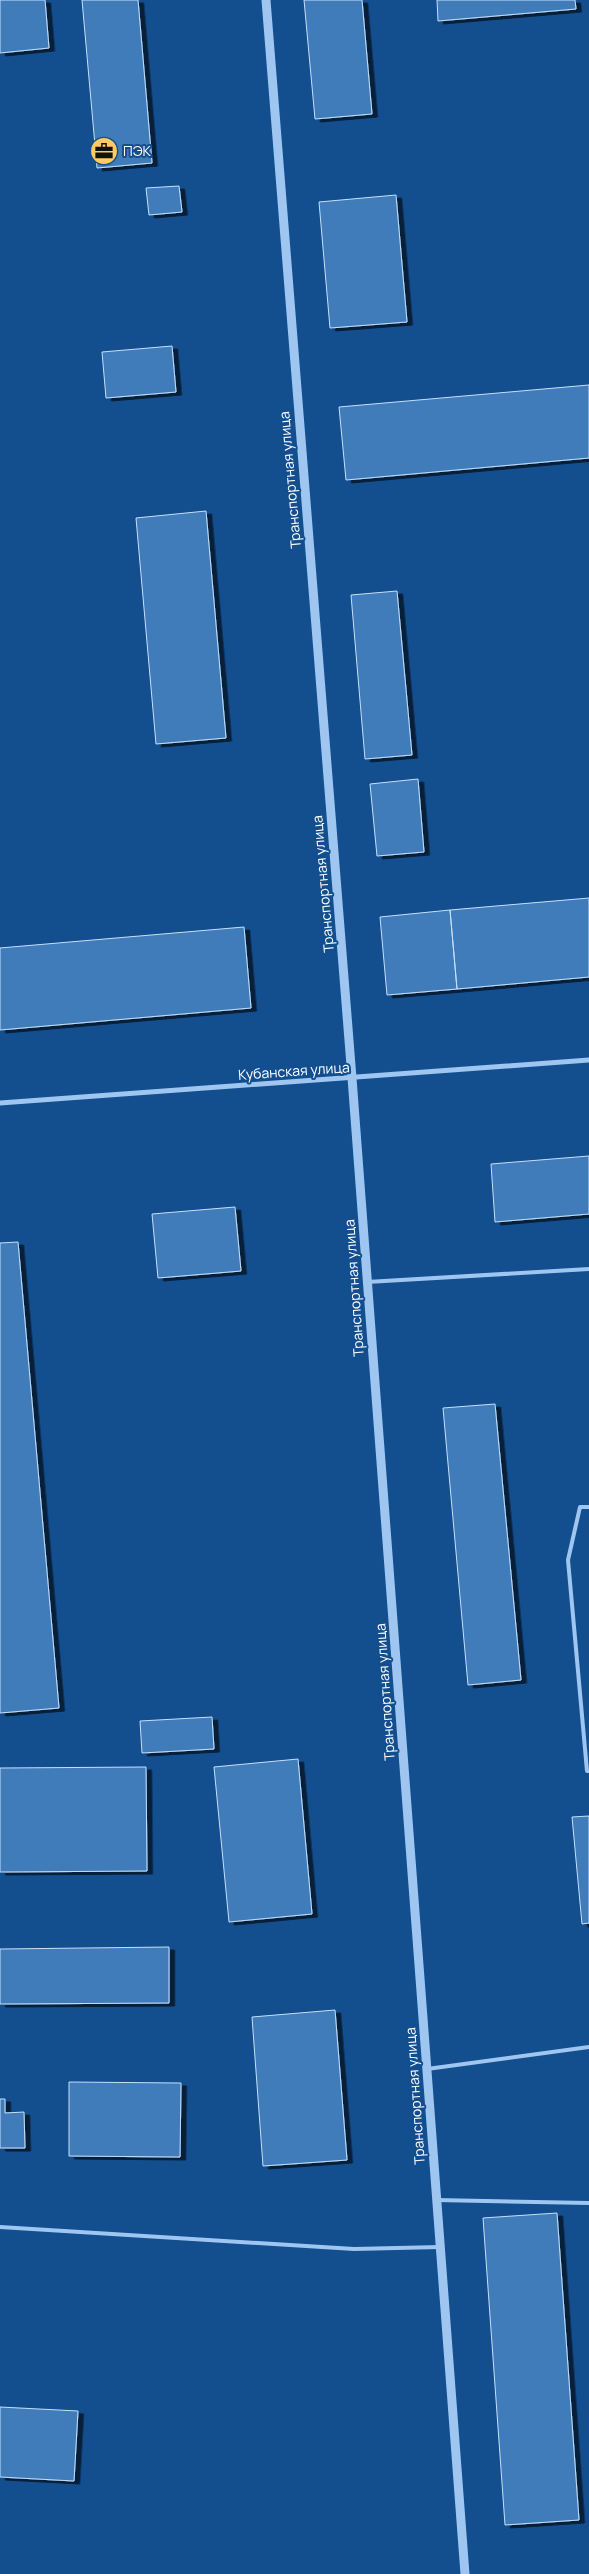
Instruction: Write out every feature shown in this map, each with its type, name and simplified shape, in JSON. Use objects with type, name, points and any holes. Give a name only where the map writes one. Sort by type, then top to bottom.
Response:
[{"type":"street","name":"Транспортная улица","points":[[266,0],[352,1078],[465,2574]]},
{"type":"street","name":"Кубанская улица","points":[[0,1103],[589,1060]]},
{"type":"lane","points":[[367,1282],[589,1269]]},
{"type":"lane","points":[[589,1507],[580,1507],[568,1560],[587,1771],[589,1771]]},
{"type":"lane","points":[[427,2068],[589,2047]]},
{"type":"lane","points":[[436,2200],[589,2203]]},
{"type":"lane","points":[[0,2227],[354,2249],[441,2247]]},
{"type":"building","points":[[0,0],[45,0],[49,48],[0,53]]},
{"type":"building","points":[[82,0],[138,0],[152,163],[97,168]]},
{"type":"building","points":[[304,0],[362,0],[372,114],[315,119]]},
{"type":"building","points":[[437,0],[575,0],[576,9],[438,21]]},
{"type":"building","points":[[179,186],[182,212],[149,215],[146,188]]},
{"type":"building","points":[[396,195],[407,322],[330,328],[319,202]]},
{"type":"building","points":[[172,346],[176,392],[106,398],[102,352]]},
{"type":"building","points":[[589,385],[589,458],[346,480],[339,407]]},
{"type":"building","points":[[206,511],[226,738],[156,744],[136,518]]},
{"type":"building","points":[[397,591],[412,755],[365,759],[351,595]]},
{"type":"building","points":[[418,779],[424,852],[377,856],[370,784]]},
{"type":"building","points":[[589,898],[589,977],[457,989],[450,910]]},
{"type":"building","points":[[450,910],[457,989],[387,995],[380,917]]},
{"type":"building","points":[[244,927],[251,1008],[0,1030],[0,948]]},
{"type":"building","points":[[589,1156],[589,1214],[495,1222],[491,1164]]},
{"type":"building","points":[[235,1207],[241,1271],[158,1278],[152,1214]]},
{"type":"building","points":[[18,1242],[59,1708],[0,1713],[0,1243]]},
{"type":"building","points":[[495,1404],[521,1680],[468,1685],[443,1408]]},
{"type":"building","points":[[212,1717],[214,1749],[142,1753],[140,1721]]},
{"type":"building","points":[[298,1759],[312,1914],[229,1922],[214,1767]]},
{"type":"building","points":[[146,1767],[147,1871],[0,1872],[0,1768]]},
{"type":"building","points":[[589,1816],[589,1923],[582,1924],[572,1817]]},
{"type":"building","points":[[169,1947],[169,2003],[0,2004],[0,1949]]},
{"type":"building","points":[[335,2010],[347,2160],[263,2166],[252,2017]]},
{"type":"building","points":[[69,2082],[181,2083],[180,2157],[69,2156]]},
{"type":"building","points":[[0,2099],[5,2099],[5,2113],[24,2112],[25,2148],[0,2148]]},
{"type":"building","points":[[557,2213],[579,2520],[505,2525],[483,2218]]},
{"type":"building","points":[[0,2407],[78,2411],[74,2481],[0,2477]]},
{"type":"place","name":"ПЭК","points":[[104,151]]}]
